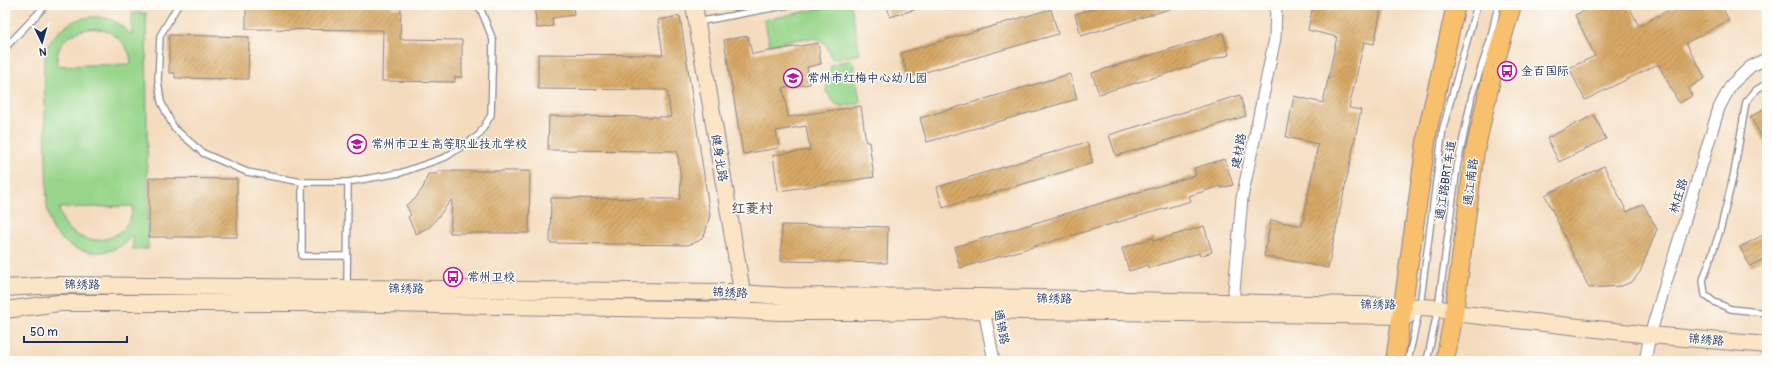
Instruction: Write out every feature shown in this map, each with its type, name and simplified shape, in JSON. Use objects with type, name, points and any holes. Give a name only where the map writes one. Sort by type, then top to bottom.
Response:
[{"type":"main road","points":[[1395,361],[1411,311],[1428,128],[1456,5]]},
{"type":"main road","name":"通江南路","points":[[1445,361],[1443,312],[1475,151],[1493,70],[1512,5]]},
{"type":"street","name":"健身北路","points":[[694,5],[745,310]]},
{"type":"street","name":"建材路","points":[[1233,302],[1242,198],[1274,38],[1276,5]]},
{"type":"street","name":"林庄路","points":[[1646,361],[1650,335],[1719,108],[1731,84],[1750,67],[1767,58]]},
{"type":"street","name":"锦绣路","points":[[5,288],[56,285],[742,293],[983,304],[1443,312],[1650,335],[1767,345]]},
{"type":"street","name":"锦绣路","points":[[5,310],[59,303],[324,303],[860,312],[983,304],[1233,302],[1411,311]]},
{"type":"street","name":"通锦路","points":[[983,304],[994,361]]},
{"type":"lane","points":[[5,48],[46,5]]},
{"type":"lane","points":[[178,5],[160,36],[158,80],[161,102],[174,128],[203,153],[246,172],[302,182],[348,182],[400,173],[446,157],[479,135],[491,115],[493,40],[481,10],[476,5]]},
{"type":"lane","points":[[697,22],[789,5]]},
{"type":"lane","name":"通江路BRT车道","points":[[1408,361],[1411,311],[1443,128],[1476,5]]},
{"type":"lane","name":"通江路BRT车道","points":[[1427,361],[1443,312],[1457,168],[1472,95],[1490,41],[1498,5]]},
{"type":"lane","points":[[1767,83],[1756,90],[1746,102],[1734,173],[1720,231],[1703,280],[1705,294],[1714,302],[1731,309],[1767,313]]},
{"type":"lane","points":[[302,182],[302,256],[347,256]]},
{"type":"lane","points":[[347,288],[348,182]]},
{"type":"green space","points":[[838,5],[851,5],[860,54],[833,59],[822,41],[812,38],[770,45],[764,20]]},
{"type":"green space","points":[[132,13],[146,13],[148,249],[133,249],[133,235],[113,250],[103,252],[83,251],[65,242],[58,235],[52,227],[47,209],[44,67],[46,50],[52,40],[65,27],[73,22],[90,17],[100,17],[112,20],[132,35]],"holes":[[[99,29],[111,33],[117,37],[125,46],[131,64],[57,66],[58,52],[62,43],[66,39],[83,30]],[[133,206],[129,220],[121,231],[110,237],[98,240],[85,238],[74,233],[64,223],[59,208]]]},
{"type":"green space","points":[[851,60],[853,62],[860,101],[858,104],[842,106],[836,104],[826,91],[831,66],[835,63]]},
{"type":"building","points":[[391,5],[391,8],[401,8],[400,39],[462,40],[462,77],[455,77],[455,82],[382,81],[383,30],[246,29],[246,6]]},
{"type":"building","points":[[534,5],[573,5],[574,15],[552,18],[553,26],[537,28]]},
{"type":"building","points":[[887,5],[919,5],[920,8],[890,17]]},
{"type":"building","points":[[1105,5],[1173,5],[1173,8],[1081,36],[1075,14]]},
{"type":"building","points":[[1313,5],[1382,5],[1374,44],[1364,42],[1349,108],[1361,110],[1328,268],[1264,256],[1271,220],[1302,226],[1318,144],[1286,137],[1294,96],[1323,103],[1337,37],[1308,30]]},
{"type":"building","points":[[1596,5],[1628,5],[1639,26],[1678,5],[1721,5],[1729,20],[1686,43],[1705,78],[1688,88],[1692,96],[1679,103],[1658,64],[1585,100],[1569,68],[1595,56],[1575,15]]},
{"type":"building","points":[[1051,9],[1058,34],[908,77],[901,53]]},
{"type":"building","points":[[680,16],[710,215],[705,234],[699,241],[688,245],[550,243],[551,198],[680,199],[681,179],[677,151],[548,150],[549,116],[671,117],[667,90],[538,89],[538,54],[663,55],[658,20]]},
{"type":"building","points":[[1223,33],[1229,55],[1099,94],[1092,73]]},
{"type":"building","points":[[169,35],[249,37],[248,79],[175,78],[175,73],[169,73]]},
{"type":"building","points":[[748,36],[752,54],[818,43],[821,64],[807,67],[810,84],[783,88],[788,117],[861,106],[866,142],[869,142],[874,177],[778,191],[773,155],[810,150],[806,126],[776,131],[779,148],[743,154],[724,40]]},
{"type":"building","points":[[1070,74],[1077,99],[927,142],[920,118]]},
{"type":"building","points":[[1240,95],[1246,116],[1116,156],[1109,135]]},
{"type":"building","points":[[1767,107],[1767,145],[1750,117]]},
{"type":"building","points":[[1594,115],[1606,139],[1559,162],[1547,138]]},
{"type":"building","points":[[1087,142],[1093,163],[943,208],[937,187]]},
{"type":"building","points":[[1225,159],[1233,185],[1221,188],[1220,186],[1189,196],[1191,201],[960,268],[954,247],[1196,175],[1194,168]]},
{"type":"building","points":[[1604,166],[1627,212],[1643,204],[1657,229],[1640,272],[1633,281],[1622,286],[1589,288],[1545,195]]},
{"type":"building","points":[[437,171],[530,171],[529,233],[450,233],[452,199],[431,226],[416,234],[408,217],[411,215],[406,205],[415,199],[423,188],[428,174],[437,174]]},
{"type":"building","points":[[149,178],[237,179],[237,237],[149,237]]},
{"type":"building","points":[[782,225],[888,227],[887,263],[781,261]]},
{"type":"building","points":[[1204,226],[1212,252],[1200,256],[1199,253],[1149,268],[1148,265],[1129,271],[1122,248],[1153,238],[1154,241]]},
{"type":"building","points":[[1767,233],[1767,257],[1750,266],[1740,247]]},
{"type":"place","name":"金百国际","points":[[1507,71]]},
{"type":"place","name":"常州市红梅中心幼儿园","points":[[793,78]]},
{"type":"place","name":"常州市卫生高等职业技术学校","points":[[357,144]]},
{"type":"place","name":"常州卫校","points":[[453,277]]},
{"type":"district","name":"红菱村","points":[[752,208]]}]
